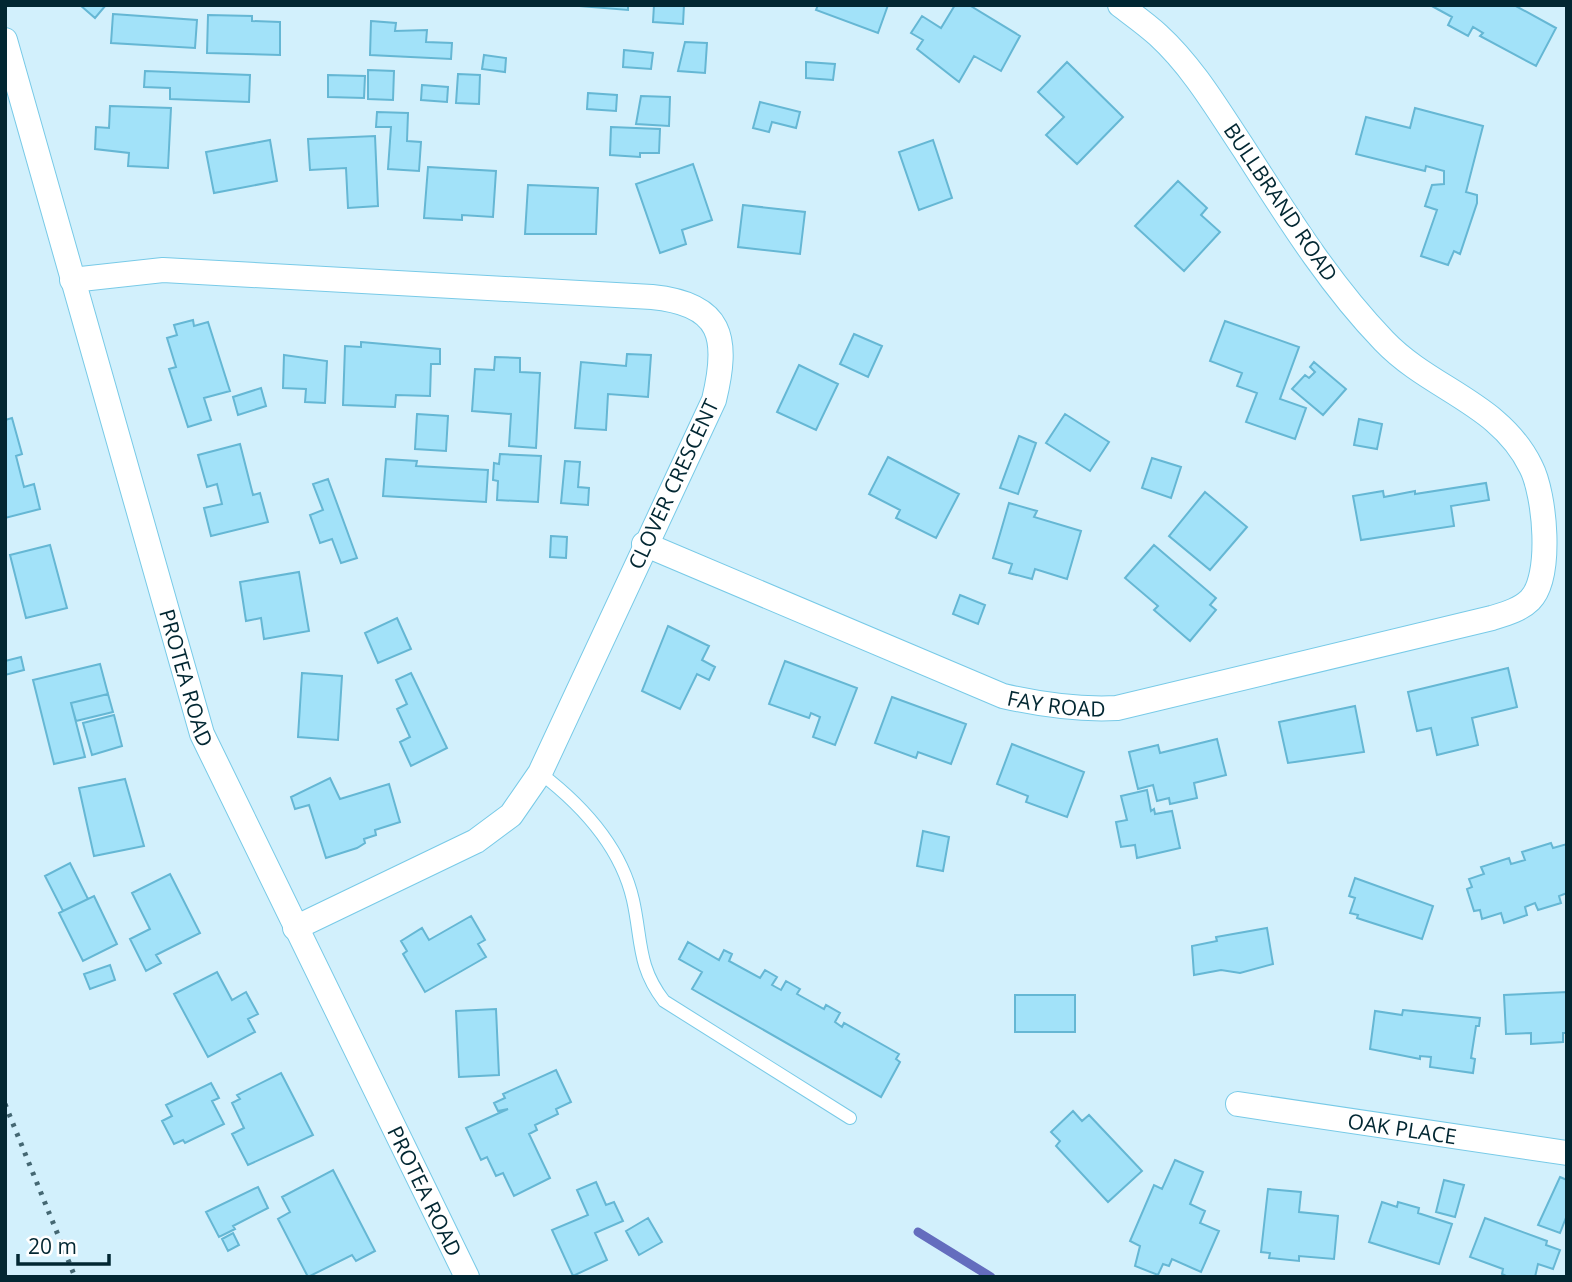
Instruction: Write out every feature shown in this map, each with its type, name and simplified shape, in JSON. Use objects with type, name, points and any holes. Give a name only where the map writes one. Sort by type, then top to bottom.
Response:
[{"type":"street","name":"BULLBRAND ROAD","points":[[1120,5],[1159,36],[1206,92],[1318,263],[1383,340],[1411,367],[1489,414],[1516,441],[1533,469],[1545,558],[1540,583],[1531,599],[1515,610],[1492,618]]},
{"type":"street","name":"PROTEA ROAD","points":[[5,40],[202,734],[467,1277]]},
{"type":"street","name":"CLOVER CRESCENT","points":[[72,280],[163,270],[682,300],[701,311],[717,330],[722,352],[714,400],[644,544],[540,773],[511,815],[477,841],[295,928]]},
{"type":"street","name":"FAY ROAD","points":[[644,544],[1003,696],[1070,709],[1117,708],[1492,618]]},
{"type":"street","name":"OAK PLACE","points":[[1238,1104],[1567,1153]]},
{"type":"lane","points":[[540,773],[569,795],[606,839],[622,866],[633,900],[641,960],[650,983],[664,1000],[850,1118]]},
{"type":"building","points":[[80,5],[106,5],[95,18]]},
{"type":"building","points":[[567,5],[628,5],[628,10]]},
{"type":"building","points":[[654,5],[684,5],[683,24],[653,22]]},
{"type":"building","points":[[818,5],[888,5],[878,33],[816,10]]},
{"type":"building","points":[[955,5],[969,5],[1020,36],[1001,71],[974,56],[959,82],[917,49],[923,40],[911,33],[922,16],[941,28]]},
{"type":"building","points":[[1430,5],[1514,5],[1556,28],[1536,66],[1480,36],[1483,33],[1473,27],[1468,36],[1448,25],[1452,17]]},
{"type":"building","points":[[113,14],[197,20],[195,48],[111,43]]},
{"type":"building","points":[[208,15],[252,16],[252,21],[280,22],[280,55],[207,53]]},
{"type":"building","points":[[371,21],[396,23],[395,31],[427,30],[426,42],[452,43],[451,59],[370,55]]},
{"type":"building","points":[[685,42],[707,43],[705,73],[678,71]]},
{"type":"building","points":[[624,50],[653,53],[651,69],[623,67]]},
{"type":"building","points":[[484,55],[506,58],[505,72],[482,69]]},
{"type":"building","points":[[806,62],[835,64],[833,80],[806,78]]},
{"type":"building","points":[[1067,62],[1123,117],[1077,164],[1046,135],[1064,117],[1038,92]]},
{"type":"building","points":[[368,70],[394,71],[393,100],[368,99]]},
{"type":"building","points":[[145,71],[250,75],[249,102],[170,99],[170,88],[144,87]]},
{"type":"building","points":[[458,74],[480,75],[479,104],[456,103]]},
{"type":"building","points":[[328,75],[365,76],[364,98],[328,97]]},
{"type":"building","points":[[422,85],[448,87],[447,102],[421,100]]},
{"type":"building","points":[[588,93],[617,95],[616,111],[587,109]]},
{"type":"building","points":[[641,96],[670,97],[669,126],[636,124]]},
{"type":"building","points":[[760,102],[800,112],[796,128],[772,122],[769,132],[753,128]]},
{"type":"building","points":[[110,106],[171,108],[168,168],[128,166],[129,153],[95,149],[96,127],[109,128]]},
{"type":"building","points":[[1415,108],[1483,126],[1466,192],[1477,195],[1477,203],[1460,254],[1454,251],[1448,265],[1421,256],[1437,210],[1425,206],[1432,185],[1444,184],[1444,171],[1426,166],[1425,171],[1356,154],[1366,117],[1410,128]]},
{"type":"building","points":[[377,112],[408,113],[407,141],[421,142],[419,171],[388,169],[391,127],[376,127]]},
{"type":"building","points":[[611,127],[660,129],[659,153],[640,153],[640,157],[610,155]]},
{"type":"building","points":[[375,136],[378,206],[348,208],[346,168],[310,170],[308,139]]},
{"type":"building","points":[[270,140],[277,181],[214,193],[206,152]]},
{"type":"building","points":[[933,140],[952,198],[919,210],[899,152]]},
{"type":"building","points":[[693,164],[712,220],[682,230],[686,244],[660,253],[636,184]]},
{"type":"building","points":[[428,167],[496,171],[493,217],[462,215],[462,220],[424,218]]},
{"type":"building","points":[[1178,181],[1207,208],[1201,215],[1220,232],[1184,271],[1135,226]]},
{"type":"building","points":[[528,185],[598,188],[596,234],[525,234]]},
{"type":"building","points":[[743,205],[805,212],[800,254],[738,247]]},
{"type":"building","points":[[193,320],[194,326],[208,322],[230,391],[204,398],[211,420],[188,427],[169,369],[176,367],[167,338],[177,335],[174,325]]},
{"type":"building","points":[[1225,321],[1299,347],[1280,399],[1306,408],[1295,439],[1246,422],[1257,393],[1237,386],[1242,373],[1210,361]]},
{"type":"building","points":[[854,334],[882,346],[868,377],[840,364]]},
{"type":"building","points":[[361,342],[440,349],[440,364],[431,364],[430,396],[396,395],[395,407],[343,405],[345,346],[361,347]]},
{"type":"building","points":[[627,354],[651,355],[648,397],[608,394],[606,430],[575,428],[581,362],[626,366]]},
{"type":"building","points":[[284,355],[327,361],[325,403],[305,402],[306,389],[283,388]]},
{"type":"building","points":[[495,357],[520,358],[520,372],[540,373],[536,448],[509,446],[511,414],[472,411],[475,369],[494,370]]},
{"type":"building","points":[[1314,362],[1346,389],[1323,415],[1292,389],[1305,375],[1309,378],[1315,372],[1310,367]]},
{"type":"building","points":[[799,365],[838,384],[816,430],[777,412]]},
{"type":"building","points":[[261,388],[266,406],[238,415],[233,397]]},
{"type":"building","points":[[417,414],[448,416],[446,451],[415,449]]},
{"type":"building","points":[[1065,414],[1109,442],[1090,471],[1046,443]]},
{"type":"building","points":[[12,418],[22,454],[16,456],[24,487],[34,484],[40,509],[5,518],[5,420]]},
{"type":"building","points":[[1359,419],[1382,424],[1377,449],[1354,445]]},
{"type":"building","points":[[1019,436],[1036,443],[1018,494],[1000,488]]},
{"type":"building","points":[[240,444],[253,495],[260,493],[268,522],[211,536],[204,508],[222,504],[217,484],[207,487],[198,455]]},
{"type":"building","points":[[500,454],[541,456],[538,502],[497,500],[498,481],[493,480],[494,463],[499,464]]},
{"type":"building","points":[[888,457],[959,494],[936,538],[896,518],[900,510],[869,494]]},
{"type":"building","points":[[1152,458],[1181,467],[1171,498],[1142,488]]},
{"type":"building","points":[[386,459],[417,461],[416,466],[488,470],[486,502],[383,496]]},
{"type":"building","points":[[565,461],[580,462],[578,487],[589,488],[588,505],[561,503]]},
{"type":"building","points":[[328,479],[357,558],[341,563],[332,539],[320,543],[310,515],[323,510],[313,484]]},
{"type":"building","points":[[1486,483],[1489,500],[1451,506],[1454,526],[1361,540],[1353,496],[1383,491],[1384,497],[1415,491],[1415,494]]},
{"type":"building","points":[[1205,492],[1247,527],[1210,570],[1169,536]]},
{"type":"building","points":[[1009,503],[1037,511],[1034,517],[1081,531],[1067,579],[1035,569],[1032,579],[1009,573],[1012,564],[993,558]]},
{"type":"building","points":[[551,536],[567,537],[566,558],[550,557]]},
{"type":"building","points":[[50,545],[67,608],[26,618],[10,555]]},
{"type":"building","points":[[1154,545],[1216,598],[1210,605],[1216,610],[1190,641],[1154,610],[1158,606],[1125,578]]},
{"type":"building","points":[[299,572],[309,631],[264,639],[261,618],[246,621],[240,582]]},
{"type":"building","points":[[960,595],[985,605],[978,624],[953,614]]},
{"type":"building","points":[[397,618],[411,649],[378,663],[365,633]]},
{"type":"building","points":[[668,626],[709,646],[702,660],[715,667],[709,680],[697,674],[680,709],[642,691]]},
{"type":"building","points":[[21,657],[24,670],[5,675],[5,661]]},
{"type":"building","points":[[785,661],[857,688],[835,745],[813,737],[820,717],[811,713],[809,718],[769,704]]},
{"type":"building","points":[[100,664],[108,694],[71,703],[85,757],[54,764],[33,680]]},
{"type":"building","points":[[1508,668],[1517,707],[1472,718],[1478,745],[1437,755],[1431,728],[1417,731],[1408,692]]},
{"type":"building","points":[[302,673],[342,676],[338,740],[298,737]]},
{"type":"building","points":[[411,673],[447,748],[411,766],[400,742],[410,737],[397,709],[407,704],[396,680]]},
{"type":"building","points":[[108,694],[113,712],[76,721],[71,703]]},
{"type":"building","points":[[892,697],[966,724],[951,764],[918,752],[916,758],[875,743]]},
{"type":"building","points":[[1355,706],[1364,752],[1288,763],[1279,722]]},
{"type":"building","points":[[114,715],[122,746],[92,755],[83,723]]},
{"type":"building","points":[[1217,739],[1226,775],[1194,783],[1197,798],[1170,804],[1169,798],[1157,801],[1153,785],[1138,789],[1129,752],[1158,745],[1160,753]]},
{"type":"building","points":[[1012,744],[1084,772],[1067,817],[1026,802],[1028,796],[997,784]]},
{"type":"building","points":[[330,778],[340,799],[389,784],[400,822],[375,830],[376,835],[364,839],[365,843],[357,848],[326,858],[309,805],[295,809],[291,797]]},
{"type":"building","points":[[125,779],[144,846],[94,856],[79,788]]},
{"type":"building","points":[[1147,790],[1151,811],[1154,809],[1155,814],[1172,811],[1180,848],[1137,858],[1135,845],[1121,847],[1116,822],[1127,820],[1121,796]]},
{"type":"building","points":[[923,831],[949,837],[943,871],[917,866]]},
{"type":"building","points":[[1551,843],[1553,848],[1567,844],[1567,893],[1559,896],[1561,903],[1538,910],[1535,903],[1525,907],[1527,915],[1504,923],[1501,913],[1482,919],[1480,910],[1474,911],[1467,889],[1472,887],[1469,879],[1484,874],[1481,867],[1509,858],[1511,864],[1525,860],[1522,852]]},
{"type":"building","points":[[70,863],[88,899],[63,911],[45,876]]},
{"type":"building","points":[[170,874],[200,933],[156,955],[161,963],[146,971],[130,939],[150,929],[132,893]]},
{"type":"building","points":[[1355,878],[1433,906],[1422,939],[1357,918],[1358,915],[1350,913],[1355,898],[1349,896]]},
{"type":"building","points":[[94,896],[117,944],[83,961],[59,913]]},
{"type":"building","points":[[471,916],[485,940],[478,944],[486,957],[425,992],[403,954],[407,951],[401,941],[422,928],[429,940]]},
{"type":"building","points":[[1267,928],[1273,964],[1240,973],[1221,970],[1194,975],[1192,946],[1217,941],[1216,937]]},
{"type":"building","points":[[688,942],[719,960],[724,950],[732,954],[729,961],[760,978],[765,970],[777,977],[772,985],[781,990],[786,981],[800,989],[797,994],[824,1009],[826,1005],[840,1013],[835,1022],[842,1027],[844,1023],[899,1054],[896,1059],[900,1062],[881,1097],[692,989],[702,972],[679,959]]},
{"type":"building","points":[[110,965],[115,980],[90,989],[84,974]]},
{"type":"building","points":[[217,972],[232,1000],[246,992],[258,1014],[248,1019],[255,1032],[208,1057],[174,994]]},
{"type":"building","points":[[1567,992],[1567,1033],[1563,1033],[1563,1042],[1531,1044],[1531,1033],[1506,1034],[1504,995]]},
{"type":"building","points":[[1015,995],[1075,995],[1075,1032],[1015,1032]]},
{"type":"building","points":[[496,1009],[499,1075],[459,1077],[456,1011]]},
{"type":"building","points":[[1403,1010],[1480,1018],[1479,1026],[1476,1026],[1471,1058],[1475,1059],[1473,1073],[1430,1067],[1431,1057],[1420,1056],[1420,1059],[1370,1049],[1375,1011],[1402,1015]]},
{"type":"building","points":[[556,1070],[571,1102],[556,1109],[558,1114],[535,1125],[537,1130],[529,1134],[550,1178],[514,1196],[503,1173],[496,1176],[487,1157],[481,1160],[466,1128],[508,1109],[498,1111],[494,1103],[505,1098],[503,1094]]},
{"type":"building","points":[[281,1073],[313,1135],[248,1165],[232,1134],[244,1128],[232,1103],[240,1099],[237,1095]]},
{"type":"building","points":[[211,1083],[219,1098],[212,1101],[224,1124],[185,1143],[183,1140],[174,1144],[162,1121],[172,1116],[166,1105]]},
{"type":"building","points":[[1073,1111],[1082,1121],[1089,1115],[1142,1171],[1108,1202],[1056,1146],[1060,1141],[1051,1132]]},
{"type":"building","points":[[1175,1160],[1203,1172],[1190,1204],[1205,1211],[1200,1223],[1219,1231],[1201,1272],[1172,1259],[1169,1266],[1163,1264],[1158,1275],[1135,1266],[1140,1246],[1130,1241],[1154,1185],[1162,1189]]},
{"type":"building","points":[[333,1170],[375,1251],[356,1261],[352,1255],[308,1277],[278,1219],[290,1212],[282,1197]]},
{"type":"building","points":[[1560,1177],[1567,1180],[1567,1215],[1560,1233],[1538,1225]]},
{"type":"building","points":[[1444,1180],[1464,1185],[1455,1217],[1436,1212]]},
{"type":"building","points":[[596,1182],[606,1205],[614,1202],[623,1221],[595,1233],[607,1260],[573,1276],[552,1230],[588,1215],[577,1190]]},
{"type":"building","points":[[258,1187],[268,1208],[233,1226],[235,1229],[219,1237],[206,1212]]},
{"type":"building","points":[[1268,1189],[1301,1192],[1299,1212],[1338,1216],[1334,1259],[1299,1256],[1299,1261],[1269,1258],[1270,1253],[1261,1252]]},
{"type":"building","points":[[1382,1202],[1397,1207],[1398,1202],[1419,1208],[1418,1213],[1452,1224],[1439,1264],[1369,1242]]},
{"type":"building","points":[[648,1218],[662,1242],[639,1255],[626,1231]]},
{"type":"building","points":[[1485,1218],[1547,1241],[1546,1245],[1560,1250],[1553,1269],[1538,1264],[1535,1277],[1508,1277],[1502,1274],[1503,1269],[1470,1257]]},
{"type":"building","points":[[233,1233],[239,1245],[228,1251],[222,1239]]},
{"type":"waterway","points":[[918,1232],[991,1277]]},
{"type":"railway","points":[[5,1104],[75,1277]]}]
